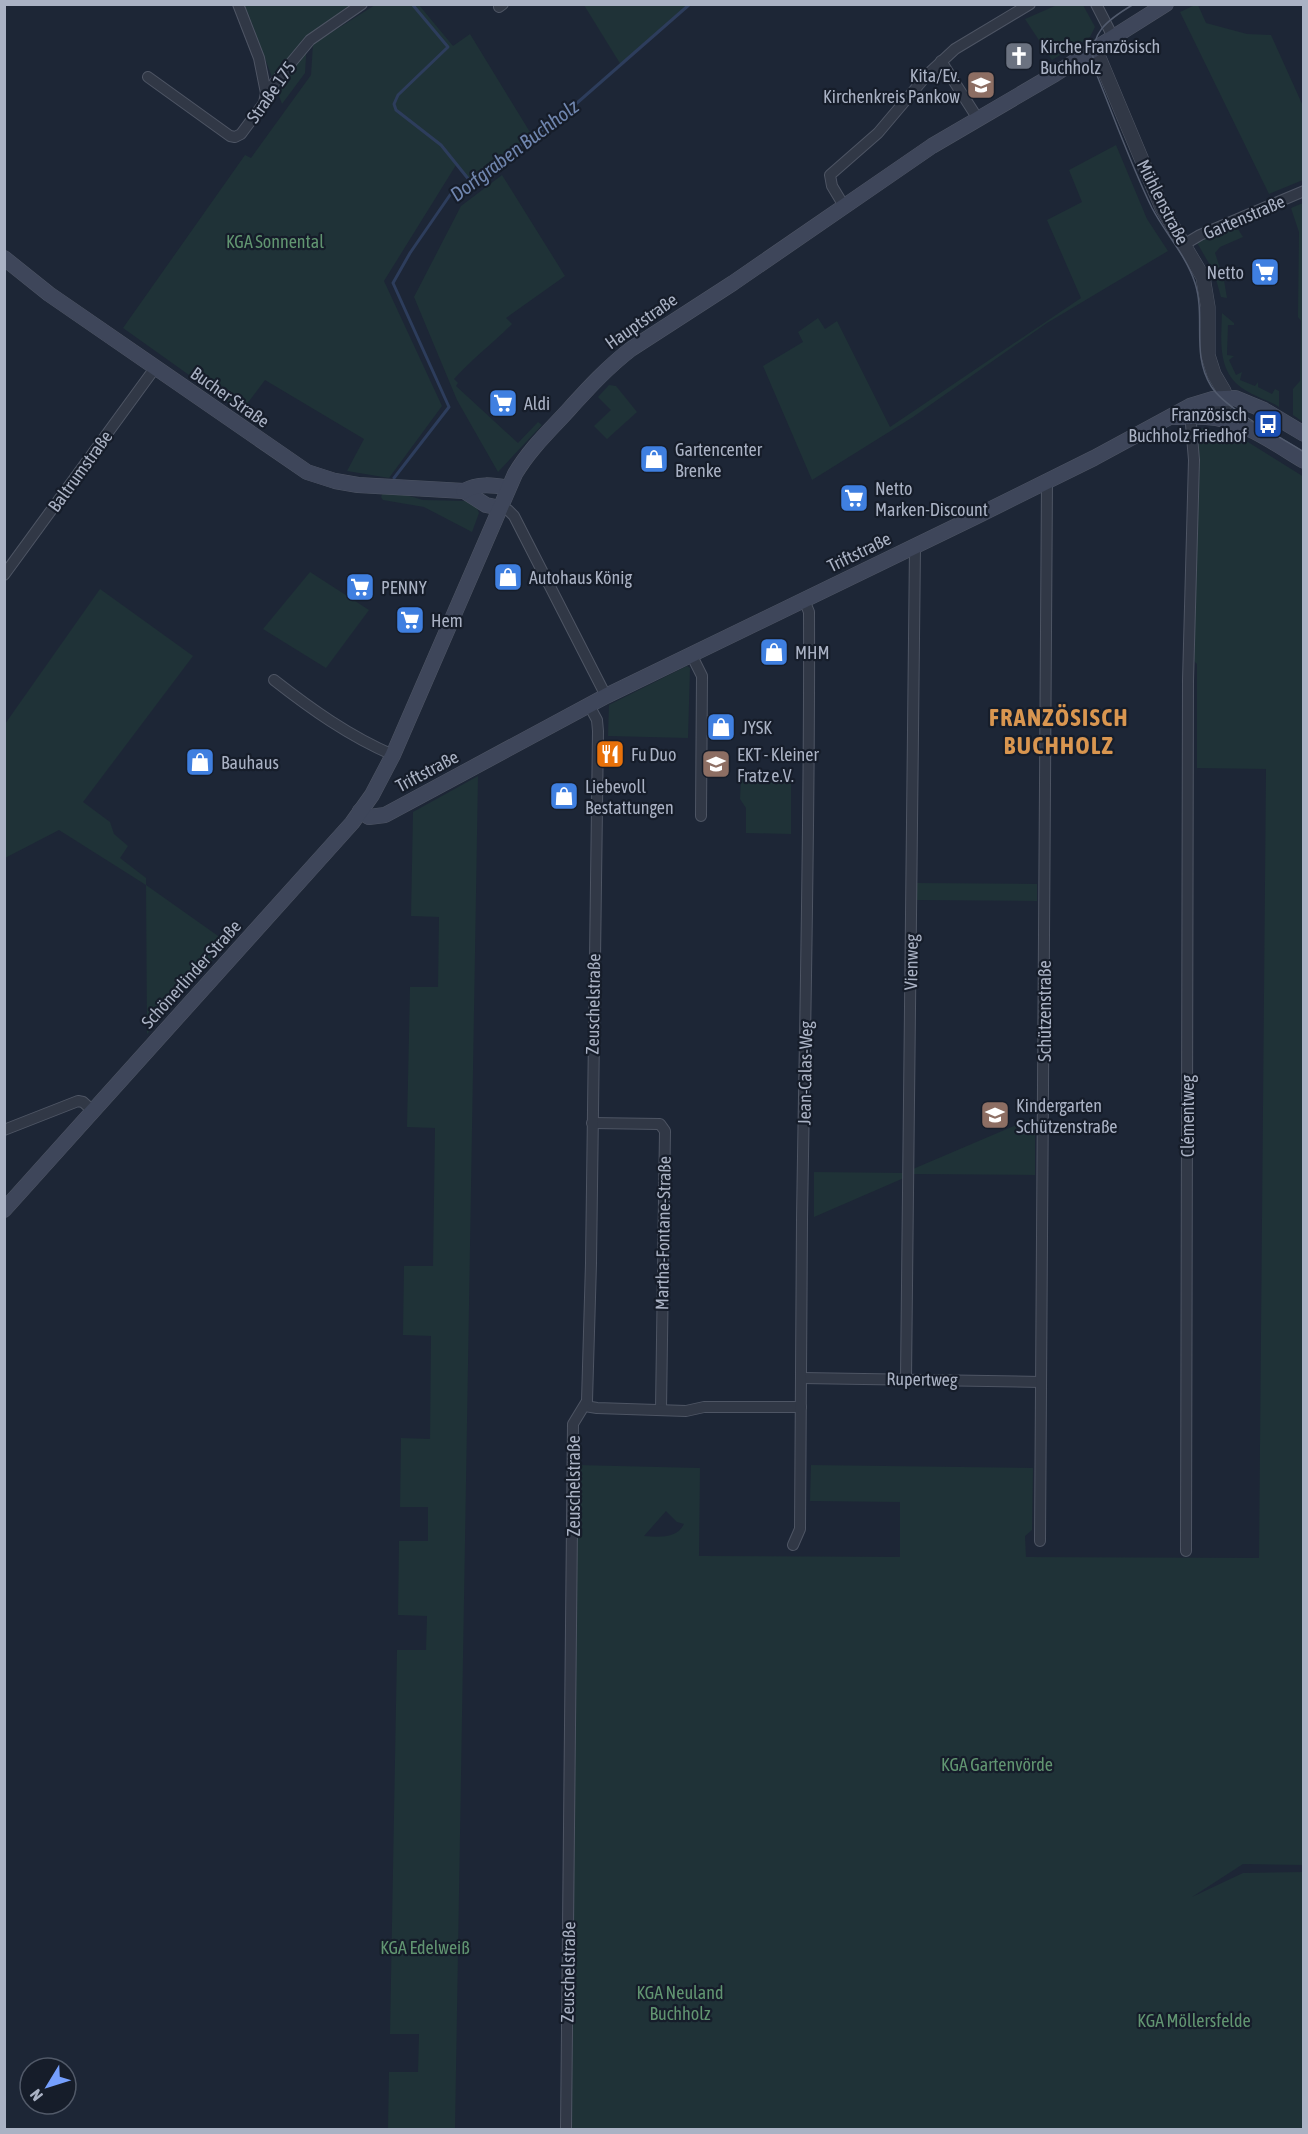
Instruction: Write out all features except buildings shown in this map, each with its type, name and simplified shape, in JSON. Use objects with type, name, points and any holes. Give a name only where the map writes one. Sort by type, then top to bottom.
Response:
[{"type":"main road","name":"Hauptstraße","points":[[500,508],[517,471],[534,447],[616,361],[932,146],[1166,4]]},
{"type":"main road","name":"Bucher Straße","points":[[4,258],[49,294],[291,462],[321,477],[371,486],[464,491],[486,505],[500,508]]},
{"type":"main road","name":"Triftstraße","points":[[360,811],[369,816],[385,815],[606,696],[1047,481],[1171,417],[1226,397]]},
{"type":"main road","points":[[1226,397],[1254,405],[1304,435]]},
{"type":"main road","name":"Triftstraße","points":[[1190,411],[1252,430],[1304,461]]},
{"type":"main road","name":"Bucher Straße","points":[[464,491],[472,486],[494,485],[508,488]]},
{"type":"main road","name":"Schönerlinder Straße","points":[[4,1210],[360,811],[393,755],[500,508]]},
{"type":"street","points":[[238,4],[259,58],[266,93]]},
{"type":"street","name":"Straße 175","points":[[148,77],[230,136],[235,137],[241,134],[264,103],[266,93],[309,40],[362,4]]},
{"type":"street","points":[[844,206],[832,186],[830,175],[878,133],[941,61],[955,49],[1030,4]]},
{"type":"street","points":[[1096,4],[1113,37]]},
{"type":"street","name":"Mühlenstraße","points":[[1095,48],[1155,192],[1166,215],[1197,265],[1206,288],[1208,355],[1214,374],[1226,397]]},
{"type":"street","points":[[941,61],[978,119]]},
{"type":"street","name":"Gartenstraße","points":[[1185,244],[1200,235],[1304,191]]},
{"type":"street","name":"Baltrumstraße","points":[[4,575],[155,368]]},
{"type":"street","points":[[1207,417],[1221,409],[1226,403],[1226,397]]},
{"type":"street","name":"Clémentweg","points":[[1186,1551],[1188,681],[1194,460],[1190,411]]},
{"type":"street","name":"Schützenstraße","points":[[1040,1541],[1047,481]]},
{"type":"street","points":[[500,508],[508,510],[514,516],[606,696]]},
{"type":"street","name":"Vienweg","points":[[906,1378],[915,546]]},
{"type":"street","name":"Jean-Calas-Weg","points":[[793,1545],[800,1529],[802,1378],[809,740],[809,612],[804,600]]},
{"type":"street","points":[[691,654],[702,676],[701,816]]},
{"type":"street","points":[[274,680],[311,709],[393,755]]},
{"type":"street","name":"Zeuschelstraße","points":[[566,2130],[573,1424],[585,1406],[591,1263],[598,730],[597,720],[589,705]]},
{"type":"street","points":[[4,1130],[78,1101],[83,1102],[93,1111]]},
{"type":"street","name":"Martha-Fontane-Straße","points":[[592,1123],[660,1124],[665,1131],[661,1410]]},
{"type":"street","name":"Rupertweg","points":[[802,1378],[1041,1382]]},
{"type":"street","points":[[585,1406],[686,1411],[704,1407],[801,1407]]},
{"type":"green space","points":[[352,4],[307,41],[305,73],[282,104],[243,5]]},
{"type":"green space","name":"KGA Sonnental","points":[[375,5],[419,5],[453,46],[470,34],[533,137],[470,181],[456,165],[384,281],[442,406],[389,478],[347,471],[364,439],[265,380],[241,412],[123,328],[245,155],[251,158],[311,75],[313,44]]},
{"type":"green space","points":[[584,5],[690,5],[621,65]]},
{"type":"green space","points":[[1057,5],[1083,5],[1095,27],[1090,37],[1052,60],[1025,19]]},
{"type":"green space","points":[[1198,5],[1206,23],[1247,34],[1271,35],[1303,106],[1303,180],[1269,194],[1180,12]]},
{"type":"green space","points":[[1116,145],[1147,219],[1168,251],[1047,323],[913,417],[812,480],[763,366],[803,342],[798,332],[818,318],[825,329],[837,321],[890,427],[1081,298],[1047,220],[1082,202],[1069,170]]},
{"type":"green space","points":[[502,175],[565,276],[506,318],[512,324],[454,379],[458,383],[456,386],[518,443],[538,422],[542,425],[498,472],[457,400],[414,297],[461,206]]},
{"type":"green space","points":[[1303,203],[1303,422],[1293,415],[1293,389],[1300,381],[1301,321],[1298,317],[1299,232],[1291,208]]},
{"type":"green space","points":[[1236,226],[1243,237],[1220,247],[1215,253],[1227,298],[1221,297],[1214,272],[1196,241]]},
{"type":"green space","points":[[1222,313],[1234,323],[1234,325],[1228,325],[1227,355],[1234,356],[1229,360],[1236,375],[1242,372],[1240,380],[1255,386],[1258,382],[1258,387],[1272,394],[1275,389],[1279,391],[1279,407],[1245,390],[1229,375],[1221,346]]},
{"type":"green space","points":[[609,385],[616,386],[637,412],[607,439],[594,426],[611,410],[598,397]]},
{"type":"green space","points":[[1199,428],[1240,437],[1304,477],[1304,1865],[1243,1864],[1192,1897],[1243,1873],[1303,1872],[1303,2129],[569,2130],[577,1465],[700,1468],[699,1556],[900,1557],[900,1502],[810,1501],[811,1465],[1033,1468],[1032,1530],[1025,1536],[1026,1557],[1259,1558],[1266,769],[1197,768],[1197,664],[1193,660],[1192,623]],"holes":[[[666,1511],[677,1522],[684,1524],[672,1535],[644,1536]]]},
{"type":"green space","points":[[383,492],[403,494],[423,500],[466,501],[477,508],[479,513],[472,532],[424,507],[383,500],[381,497]]},
{"type":"green space","points":[[310,572],[369,610],[326,668],[263,629]]},
{"type":"green space","points":[[100,589],[193,656],[83,802],[110,822],[114,834],[128,846],[120,858],[146,878],[146,885],[59,830],[5,858],[5,724]]},
{"type":"green space","points":[[687,666],[690,668],[688,738],[608,736],[609,705]]},
{"type":"green space","name":"KGA Edelweiß","points":[[478,776],[455,2129],[388,2129],[389,2072],[418,2072],[419,2034],[390,2034],[397,1650],[426,1650],[427,1616],[398,1615],[399,1541],[428,1541],[428,1507],[400,1507],[401,1438],[430,1439],[431,1336],[403,1335],[404,1266],[433,1266],[435,1128],[407,1127],[410,987],[438,987],[439,917],[411,916],[413,812]]},
{"type":"green space","points":[[741,779],[791,781],[791,834],[746,833],[746,808],[740,799]]},
{"type":"green space","points":[[916,883],[1037,884],[1037,901],[915,900]]},
{"type":"green space","points":[[146,885],[228,943],[147,1034]]},
{"type":"green space","points":[[1035,1117],[1035,1175],[913,1174],[913,1169]]},
{"type":"green space","points":[[814,1172],[904,1173],[904,1178],[814,1217]]},
{"type":"waterway","points":[[412,4],[448,47],[398,95],[394,104],[396,110],[441,145],[470,181]]},
{"type":"waterway","name":"Dorfgraben Buchholz","points":[[394,478],[449,407],[393,283],[410,253],[450,195],[561,117],[690,4]]},
{"type":"tram line","points":[[1134,4],[1108,22],[1102,29],[1094,45],[1094,68],[1144,191],[1157,217],[1186,263],[1195,283],[1198,296],[1200,348],[1205,374],[1211,386],[1228,404],[1253,422],[1304,452]]},
{"type":"place","name":"Kirche Französisch Buchholz","points":[[1019,56]]},
{"type":"place","name":"Kita/Ev. Kirchenkreis Pankow","points":[[981,85]]},
{"type":"place","name":"Netto","points":[[1265,272]]},
{"type":"place","name":"Aldi","points":[[503,403]]},
{"type":"place","name":"Französisch Buchholz Friedhof","points":[[1268,424]]},
{"type":"place","name":"Gartencenter Brenke","points":[[654,459]]},
{"type":"place","name":"Netto Marken-Discount","points":[[854,498]]},
{"type":"place","name":"Autohaus König","points":[[508,577]]},
{"type":"place","name":"PENNY","points":[[360,587]]},
{"type":"place","name":"Hem","points":[[410,620]]},
{"type":"place","name":"MHM","points":[[774,652]]},
{"type":"place","name":"JYSK","points":[[721,727]]},
{"type":"place","name":"Fu Duo","points":[[610,754]]},
{"type":"place","name":"Bauhaus","points":[[200,762]]},
{"type":"place","name":"EKT - Kleiner Fratz e.V.","points":[[716,764]]},
{"type":"place","name":"Liebevoll Bestattungen","points":[[564,796]]},
{"type":"place","name":"Kindergarten Schützenstraße","points":[[995,1115]]},
{"type":"district","name":"FRANZÖSISCH BUCHHOLZ","points":[[1059,731]]},
{"type":"park label","name":"KGA Gartenvörde","points":[[997,1764]]},
{"type":"park label","name":"KGA Neuland Buchholz","points":[[680,2002]]},
{"type":"park label","name":"KGA Möllersfelde","points":[[1194,2020]]}]
